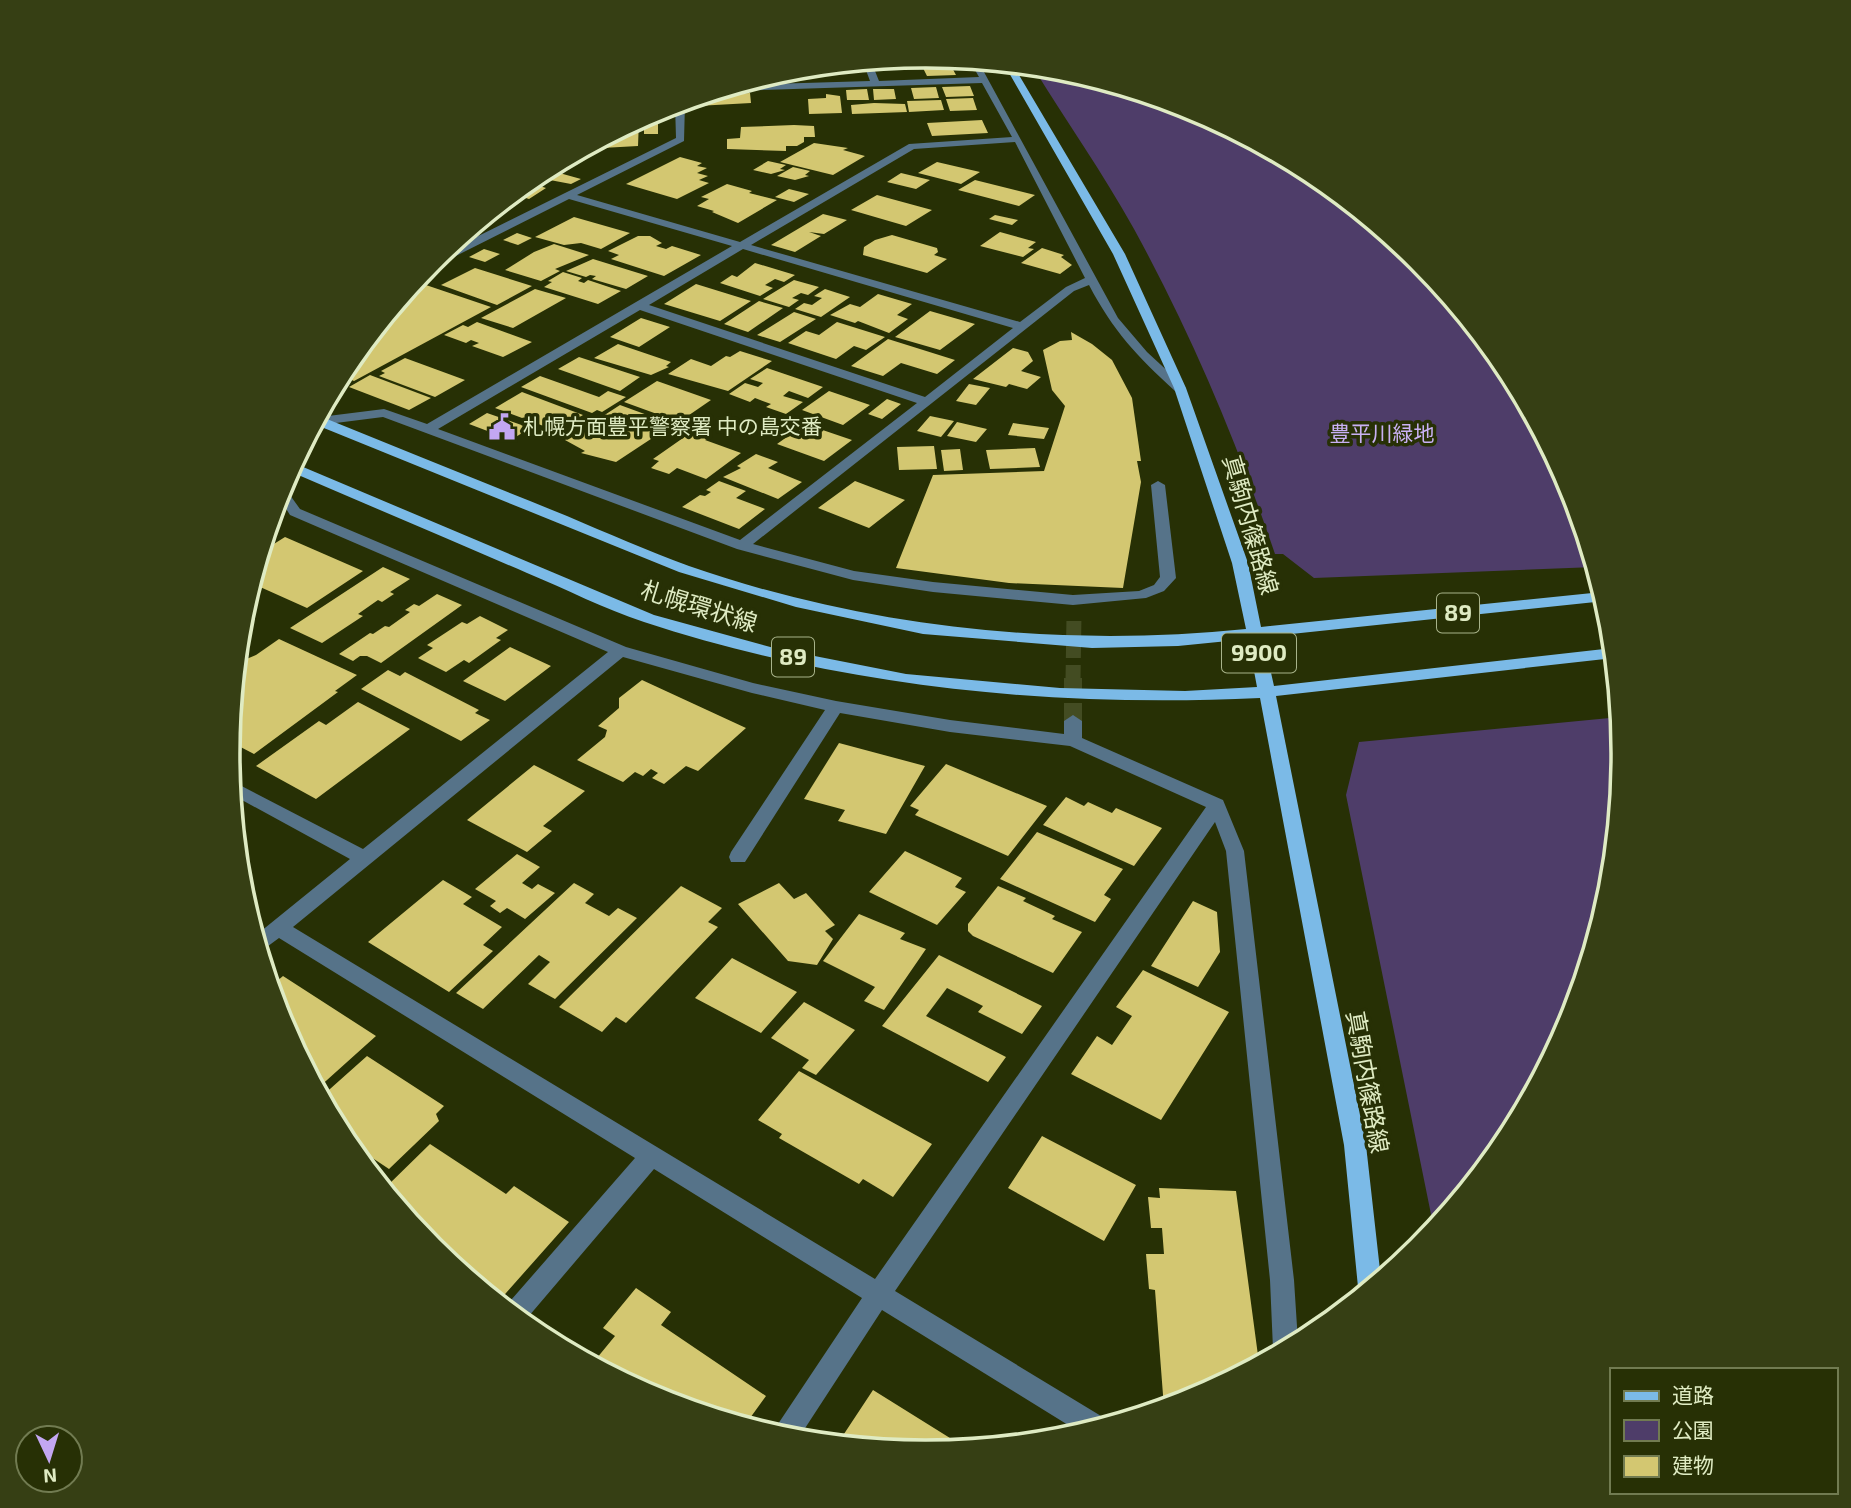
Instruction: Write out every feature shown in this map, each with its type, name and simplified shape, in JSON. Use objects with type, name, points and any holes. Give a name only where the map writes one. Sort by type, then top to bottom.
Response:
[{"type":"main road","name":"真駒内篠路線","points":[[1014,74],[1119,254],[1180,388],[1240,563],[1355,1145],[1369,1277]]},
{"type":"main road","name":"札幌環状線","points":[[325,423],[684,569],[796,602],[923,628],[1092,643],[1178,641],[1593,598]]},
{"type":"main road","name":"札幌環状線","points":[[301,471],[648,618],[774,653],[906,679],[1060,693],[1185,696],[1266,692],[1603,654]]},
{"type":"street","points":[[870,71],[875,83]]},
{"type":"street","points":[[979,71],[1112,318],[1143,355],[1180,388]]},
{"type":"street","points":[[769,87],[984,80]]},
{"type":"street","points":[[461,250],[681,139],[680,114]]},
{"type":"street","points":[[428,429],[738,245],[912,146],[1018,139]]},
{"type":"street","points":[[569,196],[1021,326]]},
{"type":"street","points":[[742,546],[1021,326],[1070,289],[1092,279]]},
{"type":"street","points":[[638,305],[925,401]]},
{"type":"street","points":[[328,419],[384,413],[742,546],[877,579],[994,594],[1073,608],[1141,595],[1159,588],[1168,578],[1158,485]]},
{"type":"street","points":[[288,501],[295,512],[620,651],[752,688],[836,707],[950,726],[1073,731],[1217,806],[1235,851],[1280,1266],[1285,1337]]},
{"type":"street","points":[[265,939],[620,651]]},
{"type":"street","points":[[738,857],[836,707]]},
{"type":"street","points":[[241,791],[363,858]]},
{"type":"street","points":[[791,1427],[879,1293],[1217,806]]},
{"type":"street","points":[[279,928],[1085,1421]]},
{"type":"street","points":[[521,1307],[651,1156]]},
{"type":"green space","name":"豊平川緑地","points":[[1040,78],[1146,105],[1229,139],[1306,184],[1378,238],[1441,302],[1496,373],[1541,451],[1575,534],[1585,567],[1314,578],[1283,554],[1275,554],[1229,429],[1194,348],[1155,269],[1097,167]]},
{"type":"green space","points":[[1610,718],[1610,799],[1605,844],[1598,888],[1575,974],[1541,1057],[1519,1097],[1470,1171],[1431,1216],[1346,795],[1359,742]]},
{"type":"building","points":[[923,68],[953,69],[956,75],[927,76]]},
{"type":"building","points":[[970,86],[974,96],[946,97],[942,87]]},
{"type":"building","points":[[936,87],[939,98],[914,99],[911,88]]},
{"type":"building","points":[[867,89],[869,100],[847,100],[846,90]]},
{"type":"building","points":[[873,89],[894,89],[896,99],[874,100]]},
{"type":"building","points":[[750,93],[751,103],[703,106],[705,105]]},
{"type":"building","points":[[826,94],[840,96],[842,113],[809,114],[808,99],[826,98]]},
{"type":"building","points":[[973,98],[977,110],[950,111],[946,99]]},
{"type":"building","points":[[941,100],[944,110],[909,112],[907,101]]},
{"type":"building","points":[[905,104],[907,112],[852,114],[851,105]]},
{"type":"building","points":[[982,120],[988,133],[932,136],[927,123]]},
{"type":"building","points":[[658,122],[658,134],[644,134],[644,129]]},
{"type":"building","points":[[814,126],[815,137],[804,137],[804,142],[797,146],[786,146],[786,151],[727,149],[727,139],[740,138],[741,127]]},
{"type":"building","points":[[639,131],[638,146],[606,148]]},
{"type":"building","points":[[814,143],[848,148],[843,150],[865,156],[833,175],[780,162]]},
{"type":"building","points":[[680,157],[702,163],[697,166],[707,168],[697,173],[708,176],[699,180],[709,183],[677,199],[626,184]]},
{"type":"building","points":[[768,161],[786,165],[780,169],[785,170],[771,174],[753,170]]},
{"type":"building","points":[[937,162],[980,172],[961,184],[918,173]]},
{"type":"building","points":[[793,167],[810,171],[805,175],[809,176],[795,180],[777,176]]},
{"type":"building","points":[[562,173],[581,179],[571,184],[551,180]]},
{"type":"building","points":[[901,173],[930,180],[916,189],[887,182]]},
{"type":"building","points":[[975,180],[1035,195],[1019,206],[958,190]]},
{"type":"building","points":[[727,184],[777,200],[738,223],[697,206],[709,199],[701,197]]},
{"type":"building","points":[[541,187],[546,188],[529,199],[525,198]]},
{"type":"building","points":[[789,189],[809,194],[794,202],[775,197]]},
{"type":"building","points":[[877,195],[932,210],[906,226],[851,210]]},
{"type":"building","points":[[823,214],[847,220],[824,234],[809,232],[821,236],[795,252],[771,245]]},
{"type":"building","points":[[995,215],[1018,220],[1012,225],[989,219]]},
{"type":"building","points":[[574,217],[630,233],[601,249],[581,243],[564,245],[535,237]]},
{"type":"building","points":[[1000,232],[1036,242],[1028,248],[1034,249],[1023,257],[980,246]]},
{"type":"building","points":[[517,233],[532,238],[518,245],[503,240]]},
{"type":"building","points":[[892,235],[937,248],[938,252],[934,255],[947,259],[927,273],[863,255],[864,247],[875,240]]},
{"type":"building","points":[[638,236],[650,236],[662,243],[656,246],[666,249],[672,246],[701,255],[664,276],[611,259],[619,255],[608,251]]},
{"type":"building","points":[[554,244],[589,255],[555,269],[560,271],[541,281],[505,270],[534,252]]},
{"type":"building","points":[[1042,248],[1064,255],[1061,257],[1072,265],[1060,274],[1021,263]]},
{"type":"building","points":[[484,249],[500,254],[485,262],[469,257]]},
{"type":"building","points":[[593,259],[648,276],[626,289],[592,279],[596,276],[586,277],[566,271]]},
{"type":"building","points":[[755,263],[795,275],[784,282],[775,279],[765,285],[773,288],[760,296],[720,283],[732,275],[737,277]]},
{"type":"building","points":[[475,268],[532,286],[497,305],[441,285]]},
{"type":"building","points":[[563,272],[582,278],[578,281],[584,283],[588,280],[621,291],[598,304],[544,287],[552,282],[548,281]]},
{"type":"building","points":[[794,280],[819,287],[808,295],[801,293],[792,298],[799,300],[789,307],[763,299]]},
{"type":"building","points":[[696,284],[751,301],[720,321],[664,304]]},
{"type":"building","points":[[426,285],[491,307],[354,381],[351,380],[355,373],[381,337]]},
{"type":"building","points":[[535,289],[566,298],[513,328],[481,318]]},
{"type":"building","points":[[825,289],[850,297],[821,317],[795,309],[804,303],[812,305],[822,298],[814,296]]},
{"type":"building","points":[[878,294],[912,304],[897,315],[908,319],[889,333],[858,321],[855,323],[830,315],[850,304],[860,307]]},
{"type":"building","points":[[759,301],[783,308],[748,332],[724,324]]},
{"type":"building","points":[[930,311],[975,324],[940,350],[895,337]]},
{"type":"building","points":[[794,312],[816,319],[780,342],[757,335]]},
{"type":"building","points":[[641,318],[670,327],[639,347],[610,337]]},
{"type":"building","points":[[477,322],[532,342],[503,357],[472,346],[479,343],[471,340],[466,343],[444,335],[463,325],[468,327]]},
{"type":"building","points":[[837,322],[885,337],[866,350],[854,346],[836,359],[788,343],[806,331],[819,335]]},
{"type":"building","points":[[1071,332],[1112,360],[1132,398],[1141,461],[1137,461],[1141,482],[1123,588],[1009,583],[896,568],[933,475],[1044,471],[1065,406],[1052,390],[1043,350],[1060,341],[1072,340]]},
{"type":"building","points":[[888,339],[955,360],[937,374],[901,363],[883,376],[851,366]]},
{"type":"building","points":[[618,344],[671,362],[666,366],[669,367],[651,375],[594,358]]},
{"type":"building","points":[[1013,348],[1028,352],[1033,361],[1021,371],[1041,377],[1027,389],[973,379]]},
{"type":"building","points":[[740,351],[772,361],[728,391],[668,374],[691,359],[711,366]]},
{"type":"building","points":[[579,357],[640,377],[620,391],[558,369]]},
{"type":"building","points":[[405,358],[465,380],[435,397],[379,376],[385,373],[381,371]]},
{"type":"building","points":[[767,368],[823,387],[808,398],[789,391],[783,396],[803,402],[786,414],[766,407],[771,404],[755,398],[750,402],[729,394],[745,383],[758,387],[763,383],[750,379]]},
{"type":"building","points":[[370,375],[431,398],[409,410],[349,387]]},
{"type":"building","points":[[540,376],[599,397],[608,391],[626,397],[602,412],[597,410],[592,413],[521,387]]},
{"type":"building","points":[[657,381],[711,400],[679,422],[624,402]]},
{"type":"building","points":[[969,384],[990,388],[976,405],[956,401]]},
{"type":"building","points":[[829,391],[870,405],[843,425],[802,410]]},
{"type":"building","points":[[522,392],[583,415],[557,431],[495,408]]},
{"type":"building","points":[[887,399],[901,404],[882,419],[868,414]]},
{"type":"building","points":[[620,405],[650,416],[638,424],[660,433],[616,462],[581,453],[585,451],[565,440],[594,422],[600,425],[606,421],[600,418]]},
{"type":"building","points":[[487,413],[530,428],[511,440],[469,424]]},
{"type":"building","points":[[930,416],[954,421],[941,437],[917,431]]},
{"type":"building","points":[[957,422],[987,429],[976,442],[947,436]]},
{"type":"building","points":[[1013,423],[1049,428],[1044,439],[1008,435]]},
{"type":"building","points":[[805,424],[852,440],[824,461],[777,444]]},
{"type":"building","points":[[693,431],[710,437],[705,440],[741,453],[706,479],[677,468],[669,474],[651,468],[659,461],[653,459]]},
{"type":"building","points":[[934,446],[937,469],[899,470],[897,447]]},
{"type":"building","points":[[1035,448],[1040,467],[990,469],[986,450]]},
{"type":"building","points":[[960,449],[963,470],[944,471],[941,450]]},
{"type":"building","points":[[756,454],[778,462],[768,468],[802,482],[778,499],[723,477],[741,468],[737,466]]},
{"type":"building","points":[[719,481],[746,491],[736,498],[765,509],[739,529],[682,507],[700,495],[705,496],[711,492],[706,490]]},
{"type":"building","points":[[855,481],[905,500],[869,528],[818,508]]},
{"type":"building","points":[[285,537],[363,571],[307,608],[261,587],[273,545]]},
{"type":"building","points":[[383,567],[410,579],[390,592],[394,594],[382,602],[378,600],[358,614],[363,616],[322,643],[290,628]]},
{"type":"building","points":[[437,594],[462,605],[381,663],[367,656],[360,656],[353,661],[339,654],[370,633],[373,634],[385,626],[389,627],[410,612],[405,610],[414,604],[419,606]]},
{"type":"building","points":[[480,616],[508,630],[496,638],[501,640],[469,663],[464,660],[446,672],[418,658],[433,648],[427,645],[462,622],[467,624]]},
{"type":"building","points":[[279,639],[357,675],[254,754],[240,747],[247,659]]},
{"type":"building","points":[[510,647],[551,666],[505,701],[463,681]]},
{"type":"building","points":[[388,670],[400,676],[405,672],[479,710],[475,713],[490,720],[461,741],[361,689]]},
{"type":"building","points":[[642,680],[746,728],[698,771],[686,766],[664,784],[652,778],[658,773],[651,769],[643,776],[635,772],[623,782],[577,760],[605,737],[607,730],[598,726],[619,708],[619,698]]},
{"type":"building","points":[[358,702],[410,729],[316,799],[256,766],[319,721],[326,725]]},
{"type":"building","points":[[839,743],[925,766],[886,834],[838,821],[845,810],[804,799]]},
{"type":"building","points":[[946,764],[1047,806],[1008,856],[915,815],[919,810],[910,806]]},
{"type":"building","points":[[534,765],[585,791],[543,826],[552,831],[527,852],[467,820]]},
{"type":"building","points":[[1066,797],[1084,806],[1088,802],[1112,813],[1116,808],[1162,828],[1134,866],[1043,825]]},
{"type":"building","points":[[1037,832],[1123,869],[1104,895],[1111,899],[1095,922],[1000,879]]},
{"type":"building","points":[[905,851],[962,878],[955,887],[966,892],[937,925],[869,892]]},
{"type":"building","points":[[517,854],[540,867],[522,883],[532,889],[538,884],[555,893],[525,919],[507,908],[500,913],[490,906],[496,901],[475,889]]},
{"type":"building","points":[[443,880],[472,897],[463,904],[502,927],[483,945],[493,951],[449,992],[368,942]]},
{"type":"building","points":[[574,883],[594,894],[585,903],[609,916],[618,908],[637,918],[555,999],[528,984],[550,962],[539,955],[483,1009],[456,993]]},
{"type":"building","points":[[779,883],[794,899],[806,893],[835,925],[825,931],[833,939],[817,965],[788,961],[738,904]]},
{"type":"building","points":[[681,886],[722,908],[708,922],[718,927],[626,1023],[616,1017],[602,1032],[559,1007]]},
{"type":"building","points":[[998,886],[1026,898],[1023,901],[1055,916],[1052,919],[1082,932],[1053,973],[973,936],[968,931],[968,924]]},
{"type":"building","points":[[1193,901],[1217,912],[1220,952],[1198,987],[1151,966]]},
{"type":"building","points":[[859,914],[905,933],[900,939],[926,949],[884,1010],[864,1001],[875,987],[823,961]]},
{"type":"building","points":[[939,955],[1042,1006],[1022,1034],[978,1012],[983,1006],[947,988],[926,1016],[1006,1057],[988,1082],[882,1026]]},
{"type":"building","points":[[732,958],[797,992],[761,1033],[695,998]]},
{"type":"building","points":[[1143,970],[1229,1012],[1161,1120],[1071,1074],[1097,1036],[1112,1045],[1132,1016],[1116,1007]]},
{"type":"building","points":[[283,976],[376,1036],[324,1083],[310,1057],[278,980]]},
{"type":"building","points":[[804,1002],[855,1030],[816,1075],[802,1068],[809,1060],[771,1038]]},
{"type":"building","points":[[367,1056],[444,1106],[436,1114],[439,1121],[389,1169],[371,1157],[328,1090]]},
{"type":"building","points":[[799,1071],[932,1144],[893,1197],[863,1179],[859,1184],[779,1138],[782,1134],[758,1120]]},
{"type":"building","points":[[1042,1136],[1136,1185],[1104,1241],[1008,1188]]},
{"type":"building","points":[[430,1144],[506,1194],[514,1186],[569,1222],[504,1295],[441,1239],[391,1183]]},
{"type":"building","points":[[1159,1188],[1236,1191],[1258,1354],[1188,1388],[1163,1397],[1155,1290],[1149,1289],[1146,1254],[1164,1254],[1162,1228],[1151,1228],[1148,1197],[1160,1198]]},
{"type":"building","points":[[636,1288],[671,1312],[661,1325],[766,1396],[751,1417],[663,1388],[598,1356],[615,1336],[603,1328]]},
{"type":"building","points":[[873,1390],[951,1439],[926,1440],[844,1435]]},
{"type":"tunnel","points":[[1073,680],[1074,615]]},
{"type":"tunnel","points":[[1073,680],[1073,721]]},
{"type":"place","name":"札幌方面豊平警察署 中の島交番","points":[[502,427]]}]
